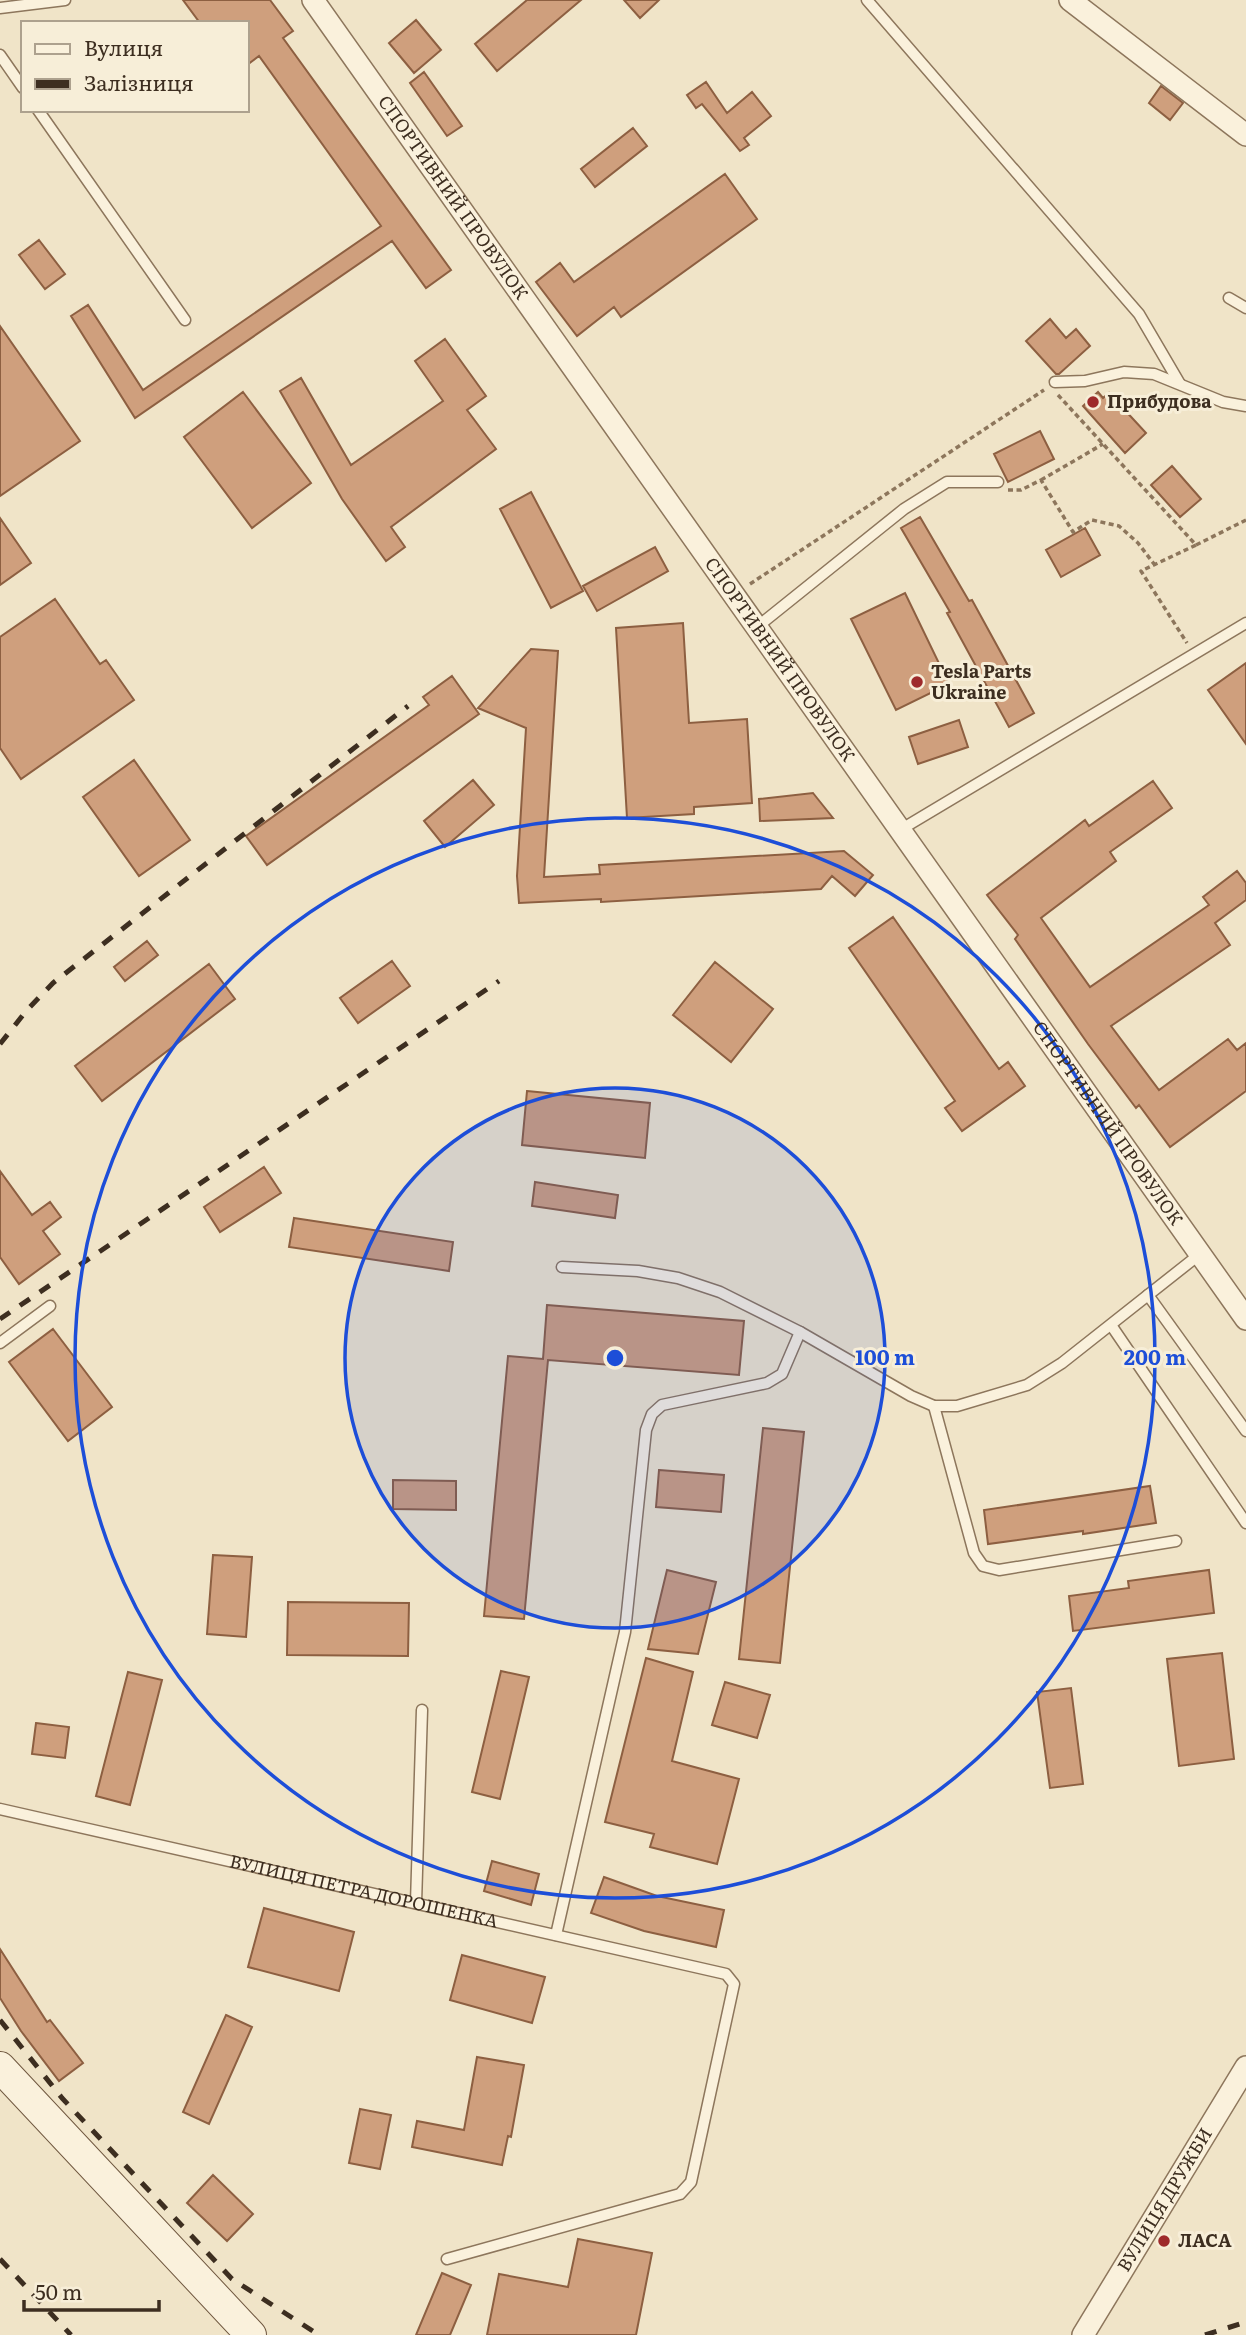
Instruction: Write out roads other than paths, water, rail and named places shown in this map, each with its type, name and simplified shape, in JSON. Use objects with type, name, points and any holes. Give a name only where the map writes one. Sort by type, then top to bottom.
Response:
[{"type":"street","points":[[1070,0],[1246,135]]},
{"type":"street","name":"СПОРТИВНИЙ ПРОВУЛОК","points":[[318,2],[1246,1319]]},
{"type":"street","points":[[0,2067],[251,2335]]},
{"type":"street","name":"ВУЛИЦЯ ДРУЖБИ","points":[[1083,2335],[1246,2067]]},
{"type":"lane","points":[[0,8],[65,0]]},
{"type":"lane","points":[[867,0],[1139,314],[1180,384]]},
{"type":"lane","points":[[0,55],[21,85]]},
{"type":"lane","points":[[39,112],[185,320]]},
{"type":"lane","points":[[1229,298],[1246,308]]},
{"type":"lane","points":[[1055,382],[1085,381],[1124,372],[1154,374],[1223,401],[1246,406]]},
{"type":"lane","points":[[757,627],[904,509],[947,482],[999,482]]},
{"type":"lane","points":[[900,830],[1246,623]]},
{"type":"lane","points":[[562,1267],[638,1271],[678,1278],[720,1292],[800,1332],[911,1396],[934,1406],[957,1406],[1027,1385],[1062,1363],[1200,1254]]},
{"type":"lane","points":[[1148,1295],[1246,1431]]},
{"type":"lane","points":[[0,1343],[50,1306]]},
{"type":"lane","points":[[1111,1325],[1246,1523]]},
{"type":"lane","points":[[556,1935],[625,1632],[646,1430],[652,1414],[662,1405],[767,1383],[782,1374],[800,1332]]},
{"type":"lane","points":[[934,1406],[974,1553],[983,1566],[999,1570],[1176,1541]]},
{"type":"lane","points":[[416,1903],[422,1710]]},
{"type":"lane","name":"ВУЛИЦЯ ПЕТРА ДОРОШЕНКА","points":[[0,1809],[726,1974],[734,1984],[691,2182],[680,2194],[447,2259]]},
{"type":"railway","points":[[0,1044],[53,983],[408,706]]},
{"type":"railway","points":[[0,1319],[499,981]]},
{"type":"railway","points":[[0,2020],[62,2098],[232,2279],[319,2335]]},
{"type":"railway","points":[[0,2259],[71,2335]]},
{"type":"railway","points":[[1205,2335],[1246,2322]]},
{"type":"place","name":"Прибудова","points":[[1093,402]]},
{"type":"place","name":"Tesla Parts Ukraine","points":[[917,682]]},
{"type":"place","name":"ЛАСА","points":[[1164,2241]]}]
